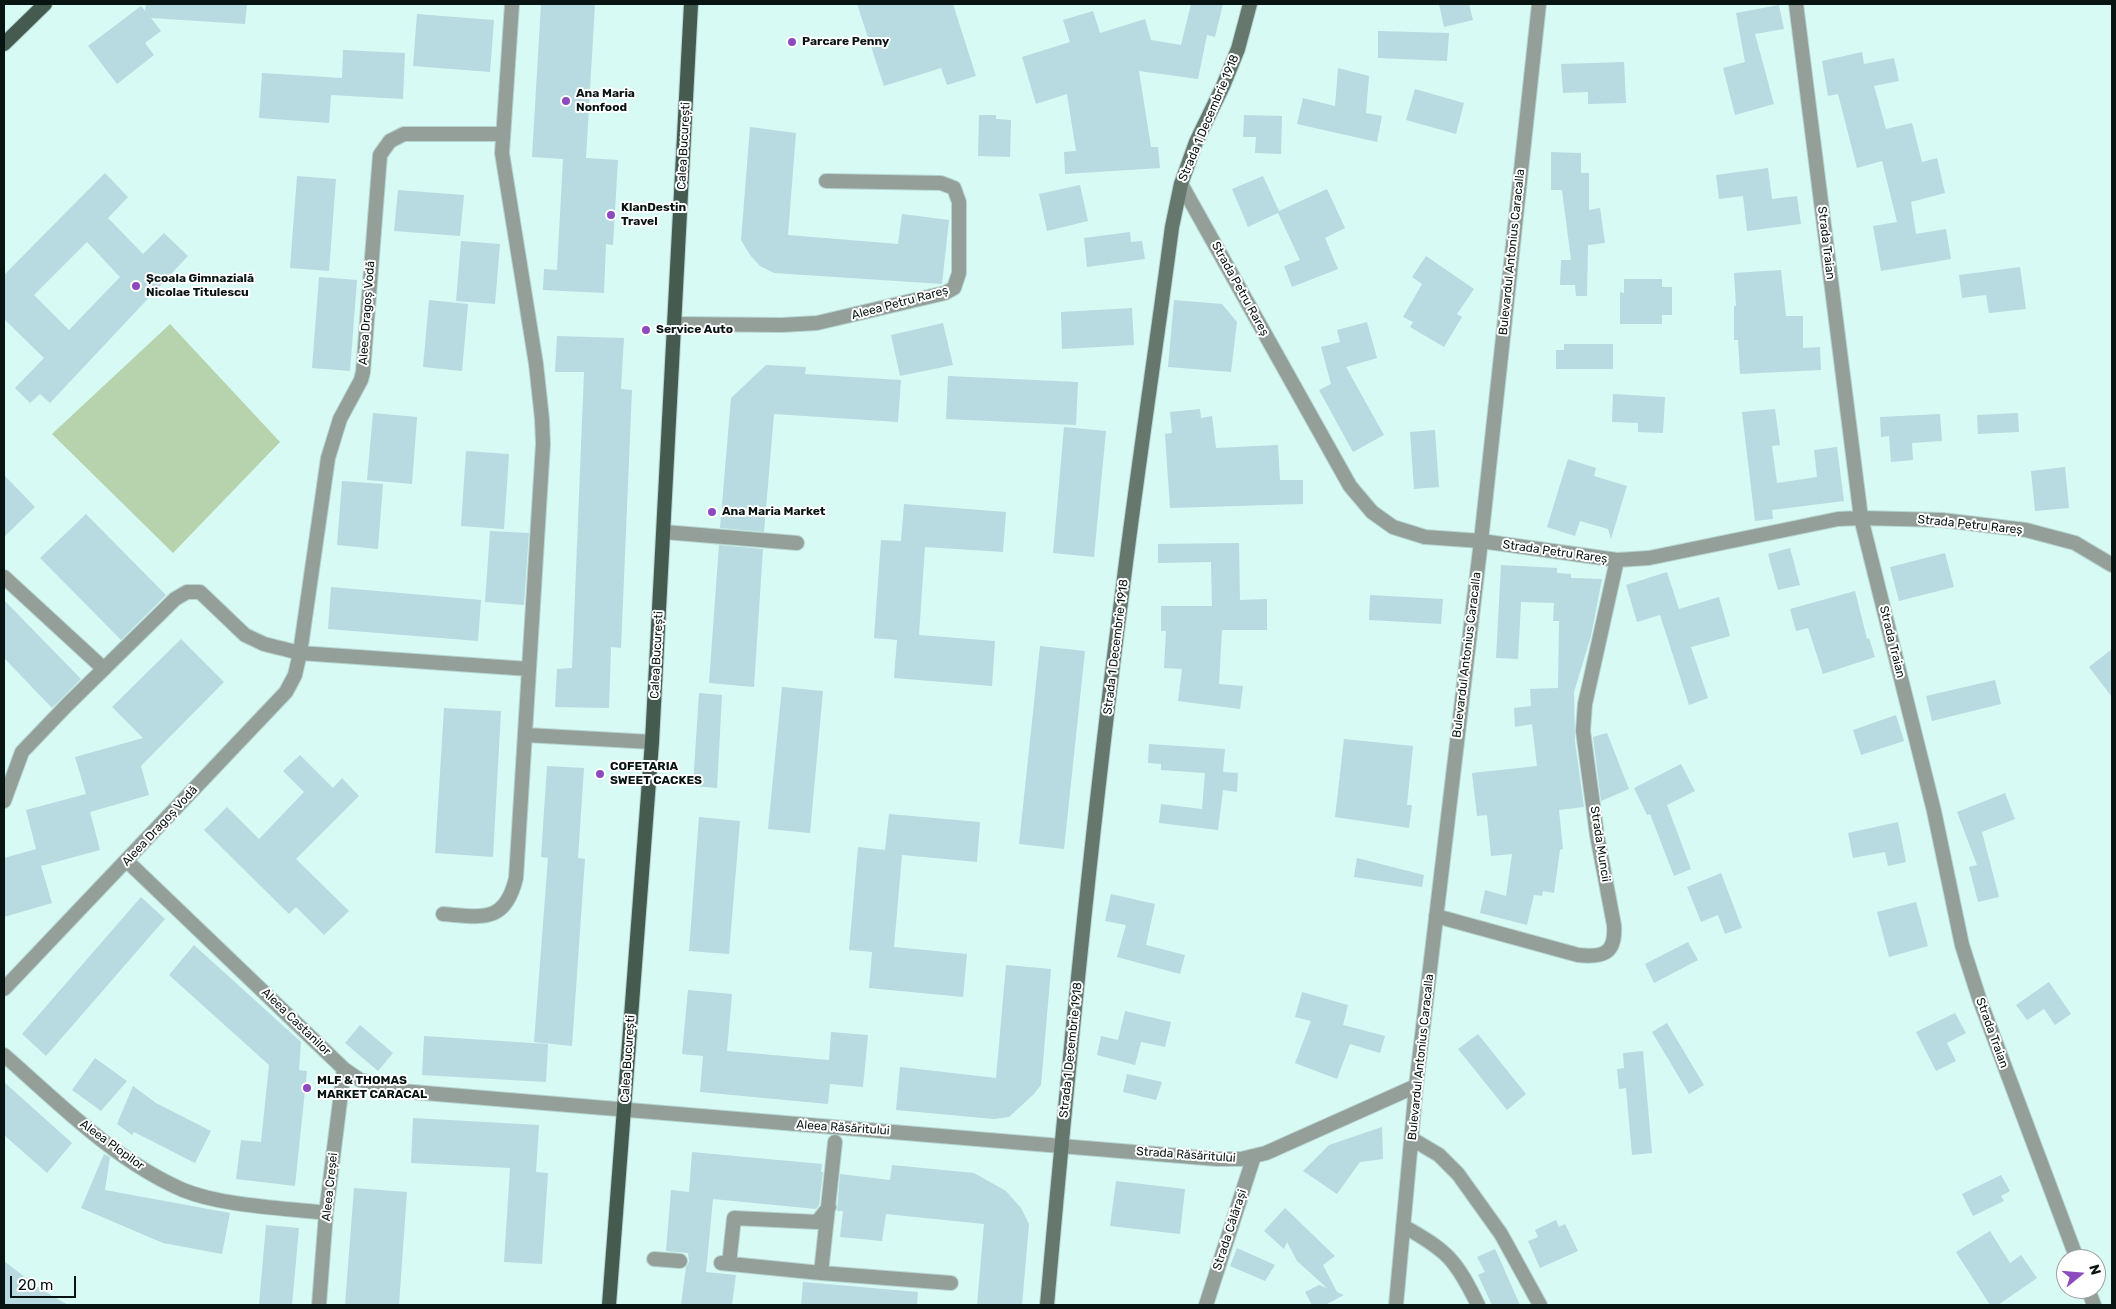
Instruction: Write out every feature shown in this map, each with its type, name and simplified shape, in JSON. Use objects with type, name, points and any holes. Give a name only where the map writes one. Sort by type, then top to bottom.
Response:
[{"type":"main road","points":[[4,44],[45,4]]},
{"type":"main road","name":"Calea București","points":[[609,1305],[652,742],[676,324],[691,4]]},
{"type":"main road","name":"Strada 1 Decembrie 1918","points":[[1047,1305],[1086,902],[1122,595],[1172,227],[1181,184],[1196,142],[1223,86],[1238,49],[1250,4]]},
{"type":"street","points":[[443,914],[471,916],[497,913],[513,894],[516,878],[542,454],[542,419],[534,354],[503,169],[502,134],[512,4]]},
{"type":"street","name":"Bulevardul Antonius Caracalla","points":[[1396,1305],[1416,1086],[1481,541],[1539,4]]},
{"type":"street","name":"Strada Traian","points":[[1796,4],[1861,518],[1934,811],[1962,945],[1979,998],[2073,1249]]},
{"type":"street","name":"Aleea Dragoș Vodă","points":[[4,990],[286,692],[294,675],[300,653],[328,458],[340,419],[361,380],[363,372],[380,155],[390,142],[404,134],[502,134]]},
{"type":"street","name":"Aleea Petru Rareș","points":[[676,324],[782,325],[817,323],[945,293],[954,288],[959,273],[959,202],[954,188],[941,183],[826,181]]},
{"type":"street","name":"Strada Petru Rareș","points":[[1181,184],[1350,486],[1372,512],[1401,530],[1425,537],[1481,541],[1617,560],[1649,558],[1838,519],[1942,520],[2026,530],[2075,543],[2112,565]]},
{"type":"street","points":[[664,532],[797,543]]},
{"type":"street","name":"Strada Muncii","points":[[1436,916],[1578,955],[1599,956],[1612,946],[1614,925],[1597,835],[1583,731],[1585,704],[1617,560]]},
{"type":"street","points":[[4,577],[104,669]]},
{"type":"street","points":[[4,801],[22,752],[175,599],[187,592],[200,592],[246,635],[264,644],[300,653],[529,669]]},
{"type":"street","points":[[526,735],[652,742]]},
{"type":"street","name":"Aleea Castanilor","points":[[127,861],[344,1069],[360,1080],[401,1091],[624,1111]]},
{"type":"street","name":"Aleea Plopilor","points":[[4,1055],[97,1137],[132,1162],[184,1190],[216,1200],[326,1213]]},
{"type":"street","name":"Aleea Creșei","points":[[319,1305],[326,1213],[344,1069]]},
{"type":"street","name":"Strada Răsăritului","points":[[1061,1145],[1217,1159],[1240,1159],[1266,1153],[1416,1086]]},
{"type":"street","name":"Aleea Răsăritului","points":[[624,1111],[1061,1145]]},
{"type":"street","points":[[1412,1139],[1439,1154],[1458,1174],[1501,1234],[1540,1305]]},
{"type":"street","points":[[821,1273],[835,1142]]},
{"type":"street","name":"Strada Călărași","points":[[1206,1305],[1254,1156]]},
{"type":"street","points":[[829,1206],[817,1222],[734,1218],[725,1263],[951,1283]]},
{"type":"street","points":[[1403,1226],[1432,1242],[1448,1255],[1462,1272],[1478,1305]]},
{"type":"street","points":[[654,1259],[680,1261]]},
{"type":"green space","points":[[170,324],[280,442],[173,553],[52,434]]},
{"type":"building","points":[[146,4],[247,4],[245,24],[151,18],[161,31],[145,43],[154,55],[117,84],[88,46],[141,6],[145,11]]},
{"type":"building","points":[[541,4],[595,4],[586,158],[618,160],[613,245],[606,244],[604,293],[543,290],[544,269],[557,270],[563,159],[532,157]]},
{"type":"building","points":[[857,4],[953,4],[976,76],[947,85],[941,68],[884,86]]},
{"type":"building","points":[[1191,4],[1223,4],[1215,37],[1207,35],[1198,79],[1139,71],[1151,147],[1158,147],[1160,168],[1065,174],[1064,152],[1076,151],[1067,94],[1036,104],[1022,57],[1070,42],[1063,20],[1093,11],[1100,33],[1145,19],[1151,40],[1181,45]]},
{"type":"building","points":[[1439,4],[1469,4],[1473,20],[1444,27]]},
{"type":"building","points":[[1779,5],[1784,29],[1755,34],[1774,104],[1735,115],[1723,68],[1745,62],[1736,13]]},
{"type":"building","points":[[417,14],[494,20],[490,72],[413,66]]},
{"type":"building","points":[[1378,31],[1449,33],[1447,61],[1378,58]]},
{"type":"building","points":[[343,50],[405,53],[403,99],[331,95],[329,123],[259,118],[262,73],[342,78]]},
{"type":"building","points":[[1862,52],[1864,64],[1894,58],[1899,81],[1874,86],[1886,129],[1912,123],[1922,162],[1937,158],[1945,193],[1911,202],[1916,234],[1946,229],[1951,259],[1881,271],[1873,226],[1897,222],[1882,161],[1857,168],[1838,94],[1828,96],[1822,61]]},
{"type":"building","points":[[1624,62],[1626,103],[1588,104],[1588,92],[1563,93],[1561,64]]},
{"type":"building","points":[[1338,68],[1369,76],[1366,113],[1382,116],[1377,142],[1297,124],[1303,98],[1335,106]]},
{"type":"building","points":[[1415,89],[1464,103],[1456,134],[1406,120]]},
{"type":"building","points":[[979,115],[996,115],[996,119],[1011,120],[1010,157],[978,156]]},
{"type":"building","points":[[1244,115],[1282,116],[1281,154],[1255,153],[1256,137],[1243,137]]},
{"type":"building","points":[[750,127],[796,133],[788,235],[898,244],[902,214],[949,220],[942,284],[774,273],[760,266],[750,255],[741,240]]},
{"type":"building","points":[[1551,152],[1581,153],[1581,173],[1589,173],[1589,210],[1600,208],[1605,243],[1588,245],[1587,296],[1576,296],[1575,285],[1560,285],[1561,260],[1571,260],[1562,190],[1551,190]]},
{"type":"building","points":[[1768,168],[1772,199],[1797,196],[1801,224],[1747,231],[1743,196],[1719,199],[1716,175]]},
{"type":"building","name":"Școala Gimnazială Nicolae Titulescu","points":[[105,173],[128,197],[108,218],[143,254],[164,233],[188,256],[50,403],[40,394],[30,403],[15,388],[44,358],[4,319],[4,275]],"holes":[[[87,242],[120,277],[69,330],[34,295]]]},
{"type":"building","points":[[297,176],[336,179],[329,271],[290,268]]},
{"type":"building","points":[[1263,176],[1279,211],[1327,189],[1345,228],[1325,238],[1338,269],[1292,287],[1284,266],[1300,260],[1278,213],[1248,227],[1232,189]]},
{"type":"building","points":[[1080,185],[1088,221],[1047,231],[1039,194]]},
{"type":"building","points":[[398,190],[464,195],[460,236],[394,231]]},
{"type":"building","points":[[1130,232],[1131,242],[1142,241],[1145,259],[1087,267],[1084,238]]},
{"type":"building","points":[[461,241],[500,244],[495,304],[456,301]]},
{"type":"building","points":[[1426,256],[1474,289],[1457,314],[1462,317],[1444,347],[1410,327],[1413,322],[1403,317],[1422,284],[1412,277]]},
{"type":"building","points":[[2020,267],[2026,309],[1989,313],[1986,295],[1962,298],[1959,275]]},
{"type":"building","points":[[1781,270],[1786,316],[1803,316],[1803,348],[1820,347],[1821,370],[1740,374],[1738,340],[1734,340],[1734,306],[1736,306],[1734,273]]},
{"type":"building","points":[[319,277],[357,280],[350,371],[312,368]]},
{"type":"building","points":[[1624,279],[1662,279],[1662,287],[1672,287],[1672,315],[1662,315],[1662,324],[1620,324],[1620,292],[1624,293]]},
{"type":"building","points":[[429,300],[468,304],[462,371],[423,367]]},
{"type":"building","points":[[1174,300],[1222,304],[1237,322],[1231,372],[1168,367]]},
{"type":"building","points":[[1132,308],[1134,345],[1062,349],[1061,312]]},
{"type":"building","points":[[1367,322],[1377,358],[1346,367],[1384,435],[1353,452],[1319,390],[1331,384],[1321,347],[1340,342],[1337,330]]},
{"type":"building","points":[[943,323],[953,365],[900,376],[891,335]]},
{"type":"building","points":[[557,336],[624,338],[621,389],[632,390],[621,648],[611,647],[609,708],[555,707],[557,669],[572,668],[584,372],[555,372]]},
{"type":"building","points":[[1564,344],[1613,344],[1613,369],[1556,369],[1556,350],[1564,350]]},
{"type":"building","points":[[766,365],[806,367],[805,374],[901,380],[898,422],[774,414],[764,532],[720,528],[731,398]]},
{"type":"building","points":[[948,376],[1078,382],[1076,425],[946,419]]},
{"type":"building","points":[[1613,394],[1665,397],[1663,433],[1638,432],[1638,423],[1612,422]]},
{"type":"building","points":[[1200,409],[1201,418],[1212,416],[1216,448],[1278,445],[1280,480],[1303,480],[1303,504],[1170,508],[1165,434],[1172,433],[1170,412]]},
{"type":"building","points":[[1775,409],[1780,445],[1772,446],[1777,483],[1817,477],[1814,450],[1837,447],[1844,501],[1772,510],[1773,519],[1755,521],[1742,412]]},
{"type":"building","points":[[373,413],[417,417],[412,484],[367,480]]},
{"type":"building","points":[[2018,413],[2019,432],[1978,434],[1977,415]]},
{"type":"building","points":[[1940,414],[1942,441],[1912,443],[1913,460],[1891,462],[1889,436],[1881,437],[1880,417]]},
{"type":"building","points":[[1064,427],[1106,431],[1094,557],[1053,553]]},
{"type":"building","points":[[1435,430],[1439,487],[1414,489],[1410,432]]},
{"type":"building","points":[[466,451],[509,454],[504,529],[461,526]]},
{"type":"building","points":[[1568,459],[1596,468],[1594,476],[1627,486],[1611,539],[1608,529],[1580,521],[1575,536],[1547,527]]},
{"type":"building","points":[[2065,467],[2069,508],[2035,511],[2031,471]]},
{"type":"building","points":[[4,475],[35,507],[4,537]]},
{"type":"building","points":[[342,481],[383,484],[378,549],[337,545]]},
{"type":"building","points":[[904,504],[1006,512],[1003,552],[925,547],[919,635],[995,641],[992,686],[894,678],[897,640],[874,638],[881,540],[901,541]]},
{"type":"building","points":[[86,514],[166,595],[121,640],[40,558]]},
{"type":"building","points":[[490,531],[529,533],[524,605],[485,602]]},
{"type":"building","points":[[1239,543],[1240,600],[1267,599],[1267,630],[1222,630],[1219,684],[1243,686],[1240,709],[1178,701],[1182,669],[1164,668],[1166,631],[1161,631],[1161,606],[1212,606],[1211,562],[1158,563],[1158,544]]},
{"type":"building","points":[[719,545],[763,549],[754,687],[709,683]]},
{"type":"building","points":[[1790,548],[1800,585],[1778,590],[1768,554]]},
{"type":"building","points":[[1945,553],[1954,587],[1899,601],[1890,567]]},
{"type":"building","points":[[1501,565],[1557,568],[1557,573],[1571,574],[1571,578],[1602,579],[1591,636],[1574,692],[1575,742],[1584,807],[1559,810],[1563,849],[1560,850],[1554,893],[1543,891],[1542,896],[1534,895],[1527,925],[1480,913],[1485,890],[1506,896],[1512,854],[1491,856],[1487,815],[1477,816],[1472,773],[1537,766],[1532,724],[1515,727],[1514,708],[1531,706],[1530,689],[1558,688],[1559,621],[1553,621],[1554,603],[1521,602],[1518,659],[1496,658]]},
{"type":"building","points":[[1667,572],[1679,609],[1719,597],[1730,636],[1691,647],[1708,698],[1689,705],[1660,615],[1637,622],[1626,585]]},
{"type":"building","points":[[331,587],[481,600],[478,641],[328,629]]},
{"type":"building","points":[[1855,591],[1867,639],[1869,638],[1875,657],[1823,674],[1808,628],[1796,631],[1790,609]]},
{"type":"building","points":[[1370,595],[1443,599],[1441,624],[1369,620]]},
{"type":"building","points":[[4,600],[81,679],[52,708],[4,658]]},
{"type":"building","points":[[181,639],[224,682],[141,766],[149,795],[90,812],[100,850],[41,866],[52,903],[4,917],[4,858],[36,849],[26,810],[86,794],[75,757],[143,738],[112,707]]},
{"type":"building","points":[[1040,646],[1085,651],[1064,849],[1019,844]]},
{"type":"building","points":[[2112,649],[2112,697],[2089,667]]},
{"type":"building","points":[[1995,680],[2001,704],[1932,721],[1926,696]]},
{"type":"building","points":[[782,687],[823,691],[810,833],[768,829]]},
{"type":"building","points":[[699,693],[722,695],[717,788],[693,786]]},
{"type":"building","points":[[444,708],[501,711],[493,857],[435,853]]},
{"type":"building","points":[[1896,715],[1904,741],[1861,755],[1853,730]]},
{"type":"building","points":[[1607,733],[1629,789],[1601,801],[1593,737]]},
{"type":"building","points":[[1344,739],[1413,746],[1407,805],[1412,805],[1409,828],[1335,817]]},
{"type":"building","points":[[1149,744],[1225,749],[1223,772],[1238,773],[1237,792],[1223,790],[1218,830],[1159,823],[1161,804],[1202,809],[1205,773],[1161,770],[1161,764],[1148,763]]},
{"type":"building","points":[[300,755],[333,788],[342,778],[359,796],[296,859],[349,911],[324,935],[296,907],[289,914],[204,830],[227,807],[259,839],[304,792],[283,771]]},
{"type":"building","points":[[1681,764],[1695,791],[1667,805],[1691,869],[1674,876],[1650,814],[1647,815],[1634,788]]},
{"type":"building","points":[[547,766],[584,768],[578,858],[585,859],[572,1046],[534,1042],[548,858],[541,857]]},
{"type":"building","points":[[2005,793],[2015,819],[1982,832],[1999,897],[1978,902],[1969,867],[1977,865],[1957,812]]},
{"type":"building","points":[[889,814],[980,822],[977,862],[902,855],[894,947],[967,954],[963,997],[869,988],[872,952],[849,950],[858,847],[885,850]]},
{"type":"building","points":[[699,817],[740,821],[729,954],[689,951]]},
{"type":"building","points":[[1898,822],[1906,862],[1888,866],[1885,852],[1853,858],[1848,833]]},
{"type":"building","points":[[1357,858],[1424,875],[1422,887],[1354,877]]},
{"type":"building","points":[[1721,873],[1742,928],[1725,934],[1718,915],[1701,922],[1687,887]]},
{"type":"building","points":[[1111,894],[1155,904],[1146,945],[1185,955],[1180,974],[1117,957],[1126,925],[1105,921]]},
{"type":"building","points":[[141,897],[165,919],[46,1056],[22,1034]]},
{"type":"building","points":[[1916,902],[1928,946],[1889,957],[1877,912]]},
{"type":"building","points":[[1688,942],[1698,960],[1654,983],[1645,964]]},
{"type":"building","points":[[194,945],[301,1042],[299,1070],[307,1071],[295,1186],[236,1179],[241,1140],[261,1142],[269,1065],[169,975]]},
{"type":"building","points":[[1006,965],[1051,969],[1041,1085],[1009,1117],[994,1119],[896,1110],[900,1067],[996,1078]]},
{"type":"building","points":[[2049,982],[2071,1014],[2055,1025],[2044,1009],[2027,1020],[2016,1005]]},
{"type":"building","points":[[688,990],[732,994],[727,1051],[829,1060],[831,1032],[868,1035],[863,1087],[830,1084],[828,1104],[700,1092],[703,1056],[682,1054]]},
{"type":"building","points":[[1302,992],[1348,1005],[1343,1025],[1385,1036],[1380,1053],[1350,1044],[1337,1079],[1295,1063],[1311,1021],[1295,1017]]},
{"type":"building","points":[[1125,1011],[1171,1022],[1165,1047],[1141,1042],[1135,1065],[1097,1055],[1101,1036],[1118,1040]]},
{"type":"building","points":[[1955,1013],[1966,1033],[1947,1043],[1956,1061],[1936,1071],[1916,1032]]},
{"type":"building","points":[[1667,1023],[1704,1085],[1689,1094],[1652,1032]]},
{"type":"building","points":[[360,1025],[393,1053],[378,1071],[345,1043]]},
{"type":"building","points":[[1478,1034],[1526,1094],[1507,1110],[1458,1049]]},
{"type":"building","points":[[424,1036],[548,1044],[546,1082],[422,1075]]},
{"type":"building","points":[[1643,1051],[1652,1153],[1632,1155],[1626,1088],[1619,1089],[1617,1069],[1624,1068],[1623,1053]]},
{"type":"building","points":[[95,1058],[127,1081],[101,1111],[72,1090]]},
{"type":"building","points":[[1127,1074],[1162,1082],[1156,1100],[1123,1092]]},
{"type":"building","points":[[4,1082],[72,1143],[47,1173],[4,1135]]},
{"type":"building","points":[[133,1086],[156,1103],[211,1131],[195,1163],[134,1132],[132,1135],[117,1124]]},
{"type":"building","points":[[413,1118],[539,1125],[536,1172],[548,1173],[542,1264],[504,1262],[510,1168],[411,1163]]},
{"type":"building","points":[[1382,1127],[1383,1159],[1360,1162],[1337,1194],[1303,1171],[1329,1145]]},
{"type":"building","points":[[692,1152],[822,1164],[821,1172],[823,1172],[819,1205],[816,1209],[713,1199],[706,1272],[736,1275],[732,1305],[681,1305],[686,1267],[689,1262],[688,1253],[666,1251],[671,1190],[689,1192]]},
{"type":"building","points":[[104,1154],[110,1157],[105,1190],[230,1213],[222,1254],[163,1243],[81,1208]]},
{"type":"building","points":[[892,1165],[974,1173],[1006,1191],[1021,1208],[1029,1224],[1022,1305],[977,1305],[984,1224],[886,1214],[882,1241],[840,1237],[843,1211],[837,1211],[840,1174],[890,1180]]},
{"type":"building","points":[[2001,1175],[2010,1191],[2001,1196],[2004,1201],[1973,1216],[1962,1194]]},
{"type":"building","points":[[1116,1181],[1185,1189],[1180,1234],[1110,1226]]},
{"type":"building","points":[[354,1188],[407,1192],[399,1305],[345,1305]]},
{"type":"building","points":[[1285,1208],[1335,1256],[1323,1265],[1337,1292],[1344,1295],[1325,1305],[1312,1305],[1305,1292],[1319,1285],[1327,1288],[1297,1261],[1287,1242],[1284,1249],[1264,1231]]},
{"type":"building","points":[[1556,1220],[1559,1227],[1565,1224],[1578,1251],[1540,1268],[1528,1241],[1538,1237],[1535,1230]]},
{"type":"building","points":[[266,1225],[299,1228],[292,1305],[259,1305]]},
{"type":"building","points":[[1990,1231],[2010,1263],[2021,1255],[2037,1278],[1998,1305],[1990,1305],[1956,1252]]},
{"type":"building","points":[[1237,1248],[1275,1265],[1265,1281],[1230,1266]]},
{"type":"building","points":[[1495,1249],[1520,1305],[1492,1305],[1478,1275],[1485,1272],[1477,1257]]},
{"type":"building","points":[[4,1261],[39,1288],[68,1305],[4,1305]]},
{"type":"building","points":[[803,1282],[918,1292],[917,1305],[801,1305]]},
{"type":"place","name":"Parcare Penny","points":[[792,42]]},
{"type":"place","name":"Ana Maria Nonfood","points":[[566,101]]},
{"type":"place","name":"KlanDestin Travel","points":[[611,215]]},
{"type":"place","name":"Școala Gimnazială Nicolae Titulescu","points":[[136,286]]},
{"type":"place","name":"Service Auto","points":[[646,330]]},
{"type":"place","name":"Ana Maria Market","points":[[712,512]]},
{"type":"place","name":"COFETARIA SWEET CACKES","points":[[600,774]]},
{"type":"place","name":"MLF & THOMAS MARKET CARACAL","points":[[307,1088]]}]
